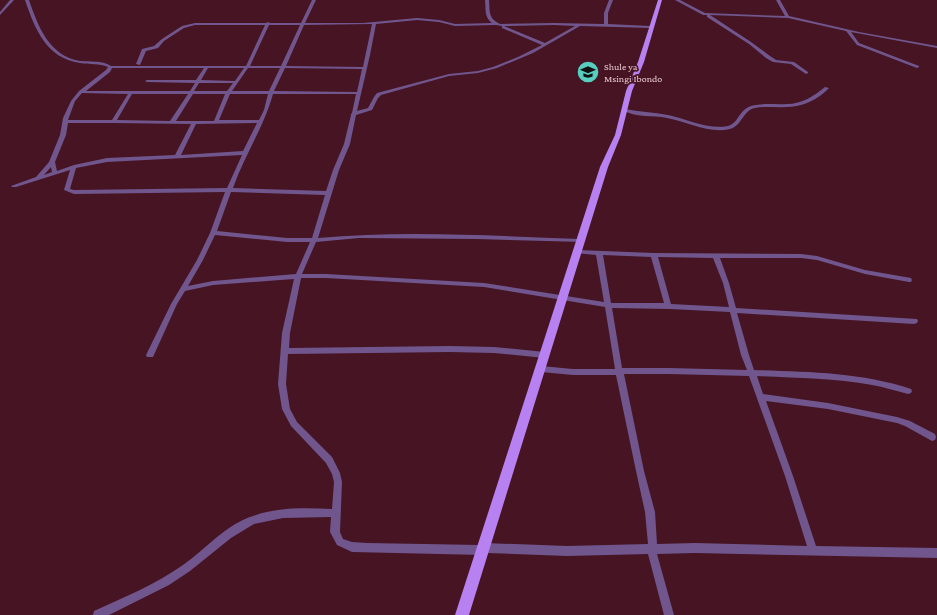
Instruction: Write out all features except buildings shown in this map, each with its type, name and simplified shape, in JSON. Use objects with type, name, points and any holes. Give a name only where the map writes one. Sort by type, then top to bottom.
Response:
[{"type":"main road","points":[[462,615],[604,167],[618,135],[629,91],[641,62],[650,27],[660,0]]},
{"type":"street","points":[[0,14],[12,0]]},
{"type":"street","points":[[27,0],[38,27],[51,49],[67,59],[101,64],[110,67],[248,66],[364,68]]},
{"type":"street","points":[[150,355],[213,233],[245,152],[262,121],[271,93],[314,0]]},
{"type":"street","points":[[487,0],[488,16],[497,24],[546,45]]},
{"type":"street","points":[[606,26],[606,13],[611,0]]},
{"type":"street","points":[[677,0],[704,14],[750,43],[768,57],[776,61],[792,63],[806,73]]},
{"type":"street","points":[[778,0],[788,17]]},
{"type":"street","points":[[704,14],[788,17],[848,31],[937,47]]},
{"type":"street","points":[[138,64],[144,50],[156,47],[163,40],[189,25],[200,23],[374,23],[417,19],[439,21],[455,25],[554,24],[578,26],[650,27]]},
{"type":"street","points":[[374,23],[347,144],[314,240],[298,276],[289,319],[282,384],[286,409],[294,424],[333,466],[338,482],[335,513],[336,532],[340,542],[352,547],[567,551],[652,548],[937,553]]},
{"type":"street","points":[[216,122],[228,93],[248,66],[268,24]]},
{"type":"street","points":[[353,114],[370,110],[374,99],[379,94],[410,87],[450,75],[483,71],[516,60],[546,45],[578,26]]},
{"type":"street","points":[[848,31],[858,44],[917,67]]},
{"type":"street","points":[[172,123],[192,93],[207,66]]},
{"type":"street","points":[[37,179],[52,162],[63,135],[65,122],[73,101],[81,92],[108,72],[110,67]]},
{"type":"street","points":[[147,81],[235,82]]},
{"type":"street","points":[[625,110],[642,114],[672,117],[702,126],[728,127],[733,125],[746,109],[759,106],[797,105],[813,98],[827,88]]},
{"type":"street","points":[[81,92],[359,93]]},
{"type":"street","points":[[114,121],[131,92]]},
{"type":"street","points":[[65,122],[114,121],[172,123],[262,121]]},
{"type":"street","points":[[178,155],[190,129],[195,122]]},
{"type":"street","points":[[14,186],[74,167],[106,160],[245,152]]},
{"type":"street","points":[[52,162],[55,173]]},
{"type":"street","points":[[74,167],[67,190],[74,192],[229,190],[329,193]]},
{"type":"street","points":[[213,233],[287,240],[314,240],[359,236],[477,237],[581,241]]},
{"type":"street","points":[[577,252],[654,255],[787,256],[816,258],[865,272],[909,280]]},
{"type":"street","points":[[599,253],[619,371],[650,512],[652,548],[669,615]]},
{"type":"street","points":[[654,255],[668,306]]},
{"type":"street","points":[[716,256],[734,310],[745,355],[789,476],[813,551]]},
{"type":"street","points":[[183,289],[213,283],[298,276],[476,284],[608,306],[668,306],[914,321]]},
{"type":"street","points":[[285,351],[450,349],[494,350],[545,355]]},
{"type":"street","points":[[541,369],[573,372],[619,371],[752,375],[814,375],[874,382],[908,391]]},
{"type":"street","points":[[761,397],[828,406],[897,420],[907,423],[932,437]]},
{"type":"street","points":[[98,615],[161,583],[186,568],[242,525],[269,516],[282,514],[335,513]]},
{"type":"place","name":"Shule ya Msingi Ibondo","points":[[588,72]]}]
